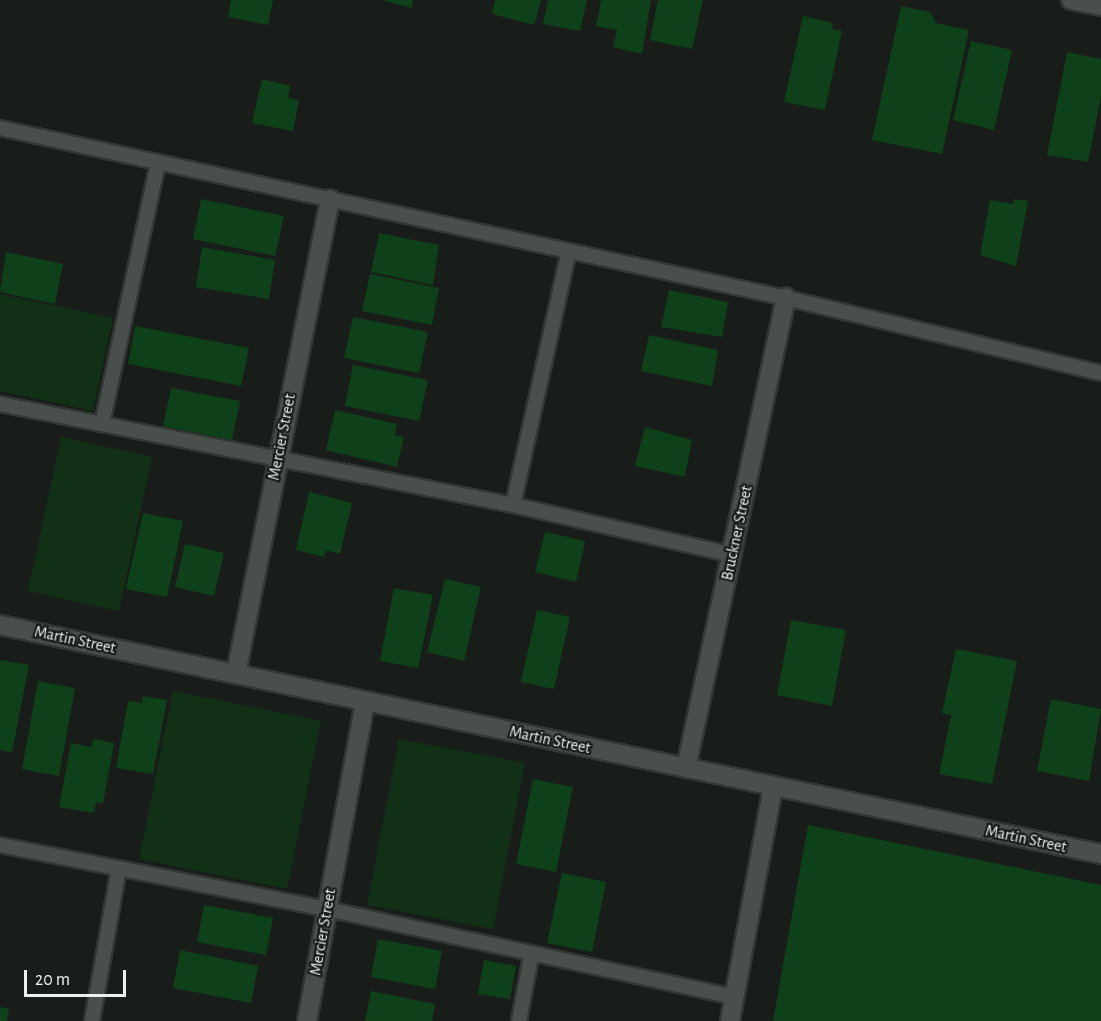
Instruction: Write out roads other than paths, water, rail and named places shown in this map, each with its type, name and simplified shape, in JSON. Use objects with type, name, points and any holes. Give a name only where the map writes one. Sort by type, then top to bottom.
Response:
[{"type":"street","points":[[1071,0],[1101,6]]},
{"type":"street","name":"Mercier Street","points":[[236,674],[330,199]]},
{"type":"street","name":"Bruckner Street","points":[[686,768],[786,298]]},
{"type":"street","name":"Martin Street","points":[[0,625],[1101,854]]},
{"type":"street","name":"Mercier Street","points":[[307,1021],[365,701]]},
{"type":"street","points":[[730,1021],[773,786]]},
{"type":"lane","points":[[0,128],[786,298],[1101,373]]},
{"type":"lane","points":[[102,424],[158,162]]},
{"type":"lane","points":[[513,505],[568,251]]},
{"type":"lane","points":[[0,404],[513,505],[733,555]]},
{"type":"lane","points":[[0,845],[327,909],[531,956],[734,997]]},
{"type":"lane","points":[[92,1021],[118,868]]},
{"type":"lane","points":[[519,1021],[531,956]]}]
